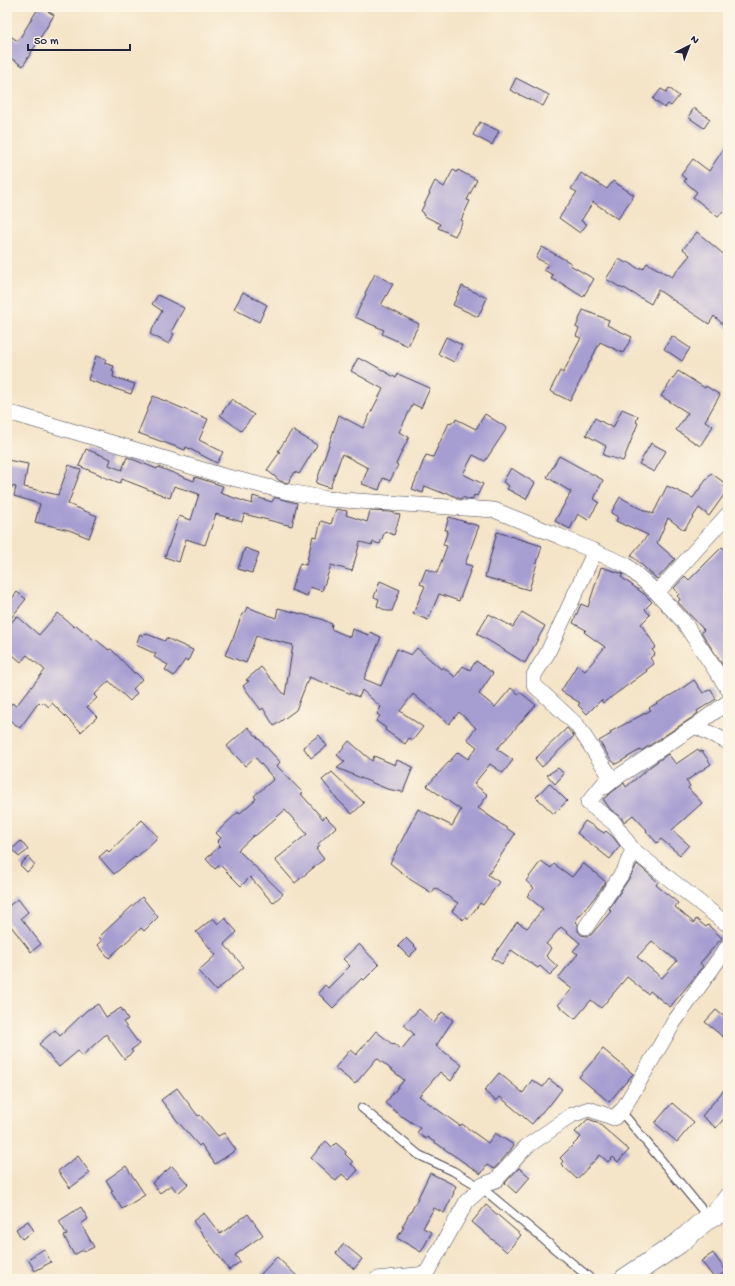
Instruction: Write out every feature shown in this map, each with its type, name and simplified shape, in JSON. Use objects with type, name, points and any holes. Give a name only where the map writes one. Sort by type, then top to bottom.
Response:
[{"type":"main road","points":[[625,1279],[679,1243],[709,1217],[728,1210]]},
{"type":"street","points":[[7,413],[220,475],[284,491],[328,499],[494,510],[626,565],[658,593],[683,621],[728,689]]},
{"type":"street","points":[[658,593],[728,514]]},
{"type":"street","points":[[588,803],[610,776],[578,725],[534,685],[534,675],[547,654],[594,551]]},
{"type":"street","points":[[588,803],[616,778],[695,726],[728,702]]},
{"type":"street","points":[[695,726],[728,742]]},
{"type":"street","points":[[588,803],[614,823],[632,850],[728,924]]},
{"type":"street","points":[[586,927],[626,869],[632,850]]},
{"type":"street","points":[[377,1279],[426,1277],[467,1201],[481,1187],[496,1180],[526,1147],[572,1115],[589,1109],[614,1118],[623,1109],[674,1022],[728,946]]},
{"type":"street","points":[[709,1217],[728,1194]]},
{"type":"lane","points":[[362,1108],[419,1155],[453,1171],[481,1187],[591,1279]]},
{"type":"lane","points":[[623,1109],[624,1114],[709,1217]]},
{"type":"building","points":[[39,7],[54,15],[23,66],[7,56],[7,34],[18,41]]},
{"type":"building","points":[[516,78],[549,95],[543,106],[510,90]]},
{"type":"building","points":[[669,88],[679,96],[671,106],[668,104],[664,108],[653,99],[661,89],[666,92]]},
{"type":"building","points":[[694,108],[710,119],[704,128],[688,117]]},
{"type":"building","points":[[480,122],[499,131],[492,145],[473,135]]},
{"type":"building","points":[[728,142],[728,214],[723,211],[718,217],[693,197],[697,192],[684,181],[686,179],[681,175],[693,159],[709,171]]},
{"type":"building","points":[[453,170],[457,172],[458,170],[477,180],[467,200],[470,201],[461,220],[463,221],[455,236],[438,228],[440,224],[423,215],[424,213],[421,211],[435,181],[444,187]]},
{"type":"building","points":[[581,173],[607,189],[613,181],[634,195],[618,219],[593,202],[581,221],[587,224],[580,233],[559,218],[577,192],[571,189]]},
{"type":"building","points":[[697,232],[728,258],[728,329],[714,316],[709,324],[658,290],[651,304],[606,279],[619,259],[626,263],[628,262],[639,269],[640,267],[643,269],[647,263],[672,277],[690,255],[683,249]]},
{"type":"building","points":[[542,247],[571,263],[570,265],[594,279],[583,297],[561,283],[551,279],[553,275],[544,270],[548,264],[536,258]]},
{"type":"building","points":[[375,274],[393,284],[381,305],[419,324],[408,346],[382,334],[384,330],[355,317]]},
{"type":"building","points":[[462,286],[487,298],[478,317],[453,305]]},
{"type":"building","points":[[243,292],[267,305],[259,322],[234,309]]},
{"type":"building","points":[[158,295],[184,308],[171,332],[174,334],[169,344],[150,334],[162,311],[152,304]]},
{"type":"building","points":[[583,310],[609,320],[607,325],[632,337],[623,353],[600,342],[570,401],[550,391],[560,371],[563,373],[581,338],[576,336],[579,329],[576,327]]},
{"type":"building","points":[[672,336],[690,348],[682,361],[664,349]]},
{"type":"building","points":[[446,337],[462,345],[454,362],[438,354]]},
{"type":"building","points":[[96,356],[106,359],[104,363],[114,366],[112,371],[114,372],[113,377],[135,384],[131,394],[88,380]]},
{"type":"building","points":[[358,358],[364,361],[365,360],[396,378],[398,374],[430,388],[421,408],[413,404],[399,432],[409,437],[396,464],[398,465],[390,481],[383,478],[379,490],[362,484],[368,468],[342,454],[330,488],[316,483],[339,415],[363,428],[383,389],[351,371]]},
{"type":"building","points":[[678,371],[705,388],[706,386],[720,395],[705,421],[713,426],[700,446],[676,430],[688,413],[661,396]]},
{"type":"building","points":[[153,396],[208,419],[199,440],[223,452],[217,463],[186,447],[185,450],[138,433]]},
{"type":"building","points":[[232,399],[254,415],[241,431],[220,415]]},
{"type":"building","points":[[622,409],[638,416],[636,422],[638,423],[623,461],[603,455],[606,446],[586,435],[595,418],[613,428]]},
{"type":"building","points":[[485,414],[507,428],[485,461],[473,455],[463,474],[483,484],[477,496],[474,495],[472,500],[462,497],[462,499],[460,499],[446,492],[445,494],[425,486],[423,493],[412,489],[426,455],[433,457],[449,423],[451,424],[453,421],[455,422],[456,419],[476,429]]},
{"type":"building","points":[[292,430],[317,445],[299,474],[295,472],[288,483],[280,481],[267,470],[280,452],[278,451]]},
{"type":"building","points":[[651,443],[666,451],[654,472],[639,464]]},
{"type":"building","points":[[86,449],[111,459],[109,465],[122,470],[127,457],[194,481],[195,477],[223,486],[220,493],[252,504],[253,496],[272,502],[274,498],[277,498],[297,503],[292,526],[244,514],[242,522],[216,514],[205,545],[186,539],[179,562],[165,557],[179,516],[191,520],[199,494],[174,486],[170,498],[122,479],[120,483],[101,476],[79,466]]},
{"type":"building","points":[[559,456],[603,480],[594,499],[599,502],[588,520],[578,514],[570,529],[555,521],[571,492],[547,477]]},
{"type":"building","points":[[7,460],[28,464],[24,487],[58,495],[69,465],[81,470],[68,504],[97,516],[89,538],[69,530],[35,522],[40,504],[14,496],[16,487],[7,485]]},
{"type":"building","points":[[511,468],[535,483],[526,499],[507,489],[509,486],[503,482]]},
{"type":"building","points":[[711,473],[726,484],[724,487],[726,488],[726,492],[709,516],[699,508],[684,530],[668,518],[657,543],[675,559],[657,579],[631,555],[648,535],[616,521],[618,517],[611,513],[620,497],[653,514],[667,486],[693,498]]},
{"type":"building","points":[[336,509],[347,511],[346,515],[367,522],[370,511],[391,512],[400,515],[394,535],[385,531],[380,544],[373,542],[372,545],[360,542],[352,571],[331,565],[322,591],[310,587],[307,596],[291,590],[300,563],[306,565],[313,536],[317,537],[321,521],[331,524]]},
{"type":"building","points":[[449,517],[479,526],[465,564],[472,566],[459,601],[439,594],[428,620],[413,614],[425,586],[420,584],[426,569],[437,573],[447,546],[443,545],[448,530],[445,530]]},
{"type":"building","points":[[497,532],[542,546],[529,590],[485,577]]},
{"type":"building","points":[[722,547],[728,552],[728,673],[701,632],[704,630],[678,602],[680,599],[677,596],[679,594],[674,588],[685,576],[689,580]]},
{"type":"building","points":[[245,548],[259,553],[252,573],[238,569]]},
{"type":"building","points":[[601,567],[623,574],[621,577],[644,594],[652,602],[645,609],[650,615],[641,624],[656,647],[652,650],[655,654],[650,658],[654,664],[646,670],[647,671],[603,703],[601,700],[587,714],[578,705],[580,703],[561,691],[577,665],[585,671],[605,647],[584,632],[586,630],[573,623],[581,604],[588,607]]},
{"type":"building","points":[[380,581],[400,590],[392,611],[387,611],[377,606],[379,599],[374,597]]},
{"type":"building","points":[[17,592],[26,599],[7,623],[7,606]]},
{"type":"building","points":[[247,607],[276,618],[278,608],[321,619],[332,624],[331,629],[350,637],[352,629],[369,635],[370,632],[381,637],[364,679],[381,686],[397,649],[411,655],[417,648],[441,669],[443,667],[455,677],[463,666],[470,670],[476,661],[493,673],[479,694],[495,707],[511,688],[518,694],[520,692],[536,705],[497,749],[513,760],[503,773],[490,764],[474,784],[488,795],[478,808],[515,834],[488,875],[499,882],[483,905],[480,903],[468,919],[466,916],[463,920],[452,911],[458,903],[435,888],[432,893],[411,880],[390,863],[418,809],[452,826],[461,810],[427,786],[458,752],[468,759],[477,747],[467,739],[476,728],[459,712],[449,724],[413,694],[400,711],[423,727],[413,740],[409,738],[405,744],[385,730],[386,728],[376,721],[380,716],[377,714],[381,707],[362,690],[359,697],[309,677],[296,710],[274,726],[263,708],[261,710],[243,686],[249,681],[246,680],[261,667],[285,695],[293,645],[256,636],[246,663],[225,655],[233,639],[242,614],[244,614]]},
{"type":"building","points":[[522,612],[545,626],[525,663],[477,634],[489,614],[513,627]]},
{"type":"building","points":[[58,613],[74,627],[76,625],[94,640],[95,639],[109,650],[111,649],[134,673],[142,679],[133,689],[137,693],[130,701],[109,681],[94,695],[97,698],[87,707],[97,717],[81,732],[52,703],[49,707],[43,702],[41,704],[39,702],[20,728],[7,718],[7,710],[12,703],[16,706],[45,670],[27,655],[21,662],[7,650],[7,627],[17,616],[39,635]]},
{"type":"building","points":[[144,633],[165,641],[166,638],[193,650],[188,661],[185,660],[174,676],[165,670],[168,665],[154,657],[156,654],[136,645],[140,634],[143,636]]},
{"type":"building","points":[[694,680],[703,693],[711,689],[716,699],[697,711],[698,713],[690,719],[641,751],[640,750],[616,764],[611,760],[599,741],[611,734],[610,732],[651,710],[649,708]]},
{"type":"building","points":[[248,727],[280,762],[277,766],[303,793],[301,794],[323,819],[325,816],[336,827],[318,844],[320,846],[316,849],[324,859],[295,883],[275,860],[307,834],[285,810],[238,850],[283,894],[273,903],[250,877],[241,886],[220,865],[215,869],[206,859],[220,846],[217,842],[221,838],[216,833],[238,812],[239,814],[256,799],[254,796],[274,779],[255,757],[245,766],[227,746]]},
{"type":"building","points":[[567,728],[574,736],[542,767],[535,759]]},
{"type":"building","points":[[319,735],[327,746],[311,758],[303,747]]},
{"type":"building","points":[[349,741],[372,761],[374,756],[395,765],[397,760],[413,767],[403,792],[387,789],[337,768],[345,762],[337,755]]},
{"type":"building","points":[[698,749],[700,752],[702,751],[711,764],[686,781],[690,786],[688,788],[702,803],[672,830],[689,845],[680,855],[661,839],[657,843],[633,815],[624,822],[620,816],[611,810],[603,799],[624,783],[626,787],[668,754],[676,764]]},
{"type":"building","points":[[558,768],[564,774],[555,784],[547,775]]},
{"type":"building","points":[[332,772],[364,803],[352,814],[337,799],[322,780]]},
{"type":"building","points":[[549,783],[567,801],[554,814],[536,797]]},
{"type":"building","points":[[142,820],[158,837],[136,858],[135,857],[114,874],[99,857],[107,850],[109,852]]},
{"type":"building","points":[[585,821],[604,833],[606,831],[620,846],[610,859],[577,833]]},
{"type":"building","points":[[21,841],[28,850],[19,857],[12,849]]},
{"type":"building","points":[[28,857],[35,865],[27,872],[20,865]]},
{"type":"building","points":[[541,861],[551,868],[554,864],[572,877],[583,863],[606,882],[575,921],[578,924],[578,931],[581,935],[586,936],[591,935],[611,911],[609,909],[637,864],[658,882],[656,885],[678,903],[675,907],[694,923],[696,919],[706,927],[708,925],[722,938],[700,963],[703,966],[670,1007],[650,991],[648,994],[627,977],[601,1008],[591,1000],[575,1019],[558,1005],[572,989],[558,978],[578,954],[573,951],[580,943],[561,927],[546,944],[551,948],[546,956],[558,967],[550,975],[540,966],[538,968],[511,950],[502,964],[492,958],[517,922],[527,928],[543,909],[527,896],[534,888],[526,881]],"holes":[[[652,941],[677,961],[662,978],[637,957]]]},
{"type":"building","points":[[142,897],[158,917],[144,931],[141,928],[109,958],[98,945],[102,941],[99,937]]},
{"type":"building","points":[[18,899],[28,912],[21,918],[41,944],[31,952],[7,921],[7,907]]},
{"type":"building","points":[[213,918],[218,924],[225,918],[237,932],[224,944],[244,967],[216,991],[198,971],[216,955],[196,932]]},
{"type":"building","points":[[406,938],[417,949],[409,957],[398,946]]},
{"type":"building","points":[[359,944],[379,965],[364,980],[362,978],[333,1008],[318,993],[325,985],[328,988],[350,966],[343,959]]},
{"type":"building","points":[[98,1004],[106,1017],[121,1008],[128,1019],[123,1022],[139,1044],[131,1050],[133,1052],[124,1059],[106,1034],[82,1056],[78,1051],[59,1067],[39,1044],[55,1030],[60,1036],[87,1010]]},
{"type":"building","points":[[419,1009],[434,1023],[442,1012],[453,1020],[436,1046],[462,1065],[451,1081],[440,1072],[419,1096],[460,1126],[462,1124],[488,1143],[495,1133],[514,1145],[494,1169],[487,1165],[481,1174],[427,1137],[426,1139],[417,1133],[420,1128],[402,1117],[385,1103],[404,1080],[377,1058],[355,1084],[335,1068],[350,1050],[356,1055],[376,1031],[401,1050],[414,1034],[404,1025]]},
{"type":"building","points":[[716,1010],[728,1020],[728,1041],[705,1022]]},
{"type":"building","points":[[603,1049],[633,1074],[609,1102],[579,1077]]},
{"type":"building","points":[[499,1073],[523,1093],[532,1080],[543,1087],[549,1079],[562,1089],[532,1124],[500,1097],[496,1101],[484,1091]]},
{"type":"building","points":[[728,1085],[728,1114],[716,1128],[702,1116]]},
{"type":"building","points":[[177,1088],[198,1116],[200,1115],[218,1136],[224,1133],[236,1150],[215,1164],[201,1144],[199,1146],[161,1100]]},
{"type":"building","points":[[672,1103],[694,1122],[677,1142],[655,1123]]},
{"type":"building","points":[[588,1119],[597,1122],[629,1150],[618,1162],[613,1157],[608,1162],[600,1155],[577,1179],[561,1164],[563,1161],[560,1158],[581,1137],[575,1132]]},
{"type":"building","points":[[326,1141],[332,1147],[336,1143],[346,1152],[345,1154],[353,1162],[351,1164],[358,1170],[349,1180],[342,1174],[336,1181],[311,1158]]},
{"type":"building","points":[[78,1156],[90,1173],[70,1188],[58,1171]]},
{"type":"building","points":[[126,1166],[145,1195],[122,1209],[111,1192],[113,1191],[106,1180]]},
{"type":"building","points":[[172,1166],[188,1184],[178,1193],[171,1185],[160,1193],[152,1183]]},
{"type":"building","points":[[519,1168],[530,1177],[516,1193],[505,1183]]},
{"type":"building","points":[[430,1173],[456,1186],[444,1213],[434,1208],[423,1228],[431,1232],[431,1234],[421,1252],[397,1238],[404,1227],[402,1227]]},
{"type":"building","points":[[486,1205],[521,1235],[507,1252],[472,1222]]},
{"type":"building","points":[[81,1207],[88,1219],[81,1224],[94,1247],[84,1252],[83,1250],[74,1255],[64,1236],[67,1235],[59,1221]]},
{"type":"building","points":[[204,1213],[220,1234],[248,1214],[263,1235],[235,1255],[240,1262],[229,1270],[193,1221]]},
{"type":"building","points":[[28,1221],[34,1231],[22,1239],[16,1229]]},
{"type":"building","points":[[344,1244],[362,1259],[354,1269],[336,1253]]},
{"type":"building","points":[[44,1249],[51,1262],[35,1271],[28,1259]]},
{"type":"building","points":[[713,1253],[726,1271],[715,1279],[701,1261]]},
{"type":"building","points":[[277,1257],[300,1279],[267,1279],[261,1274]]}]
